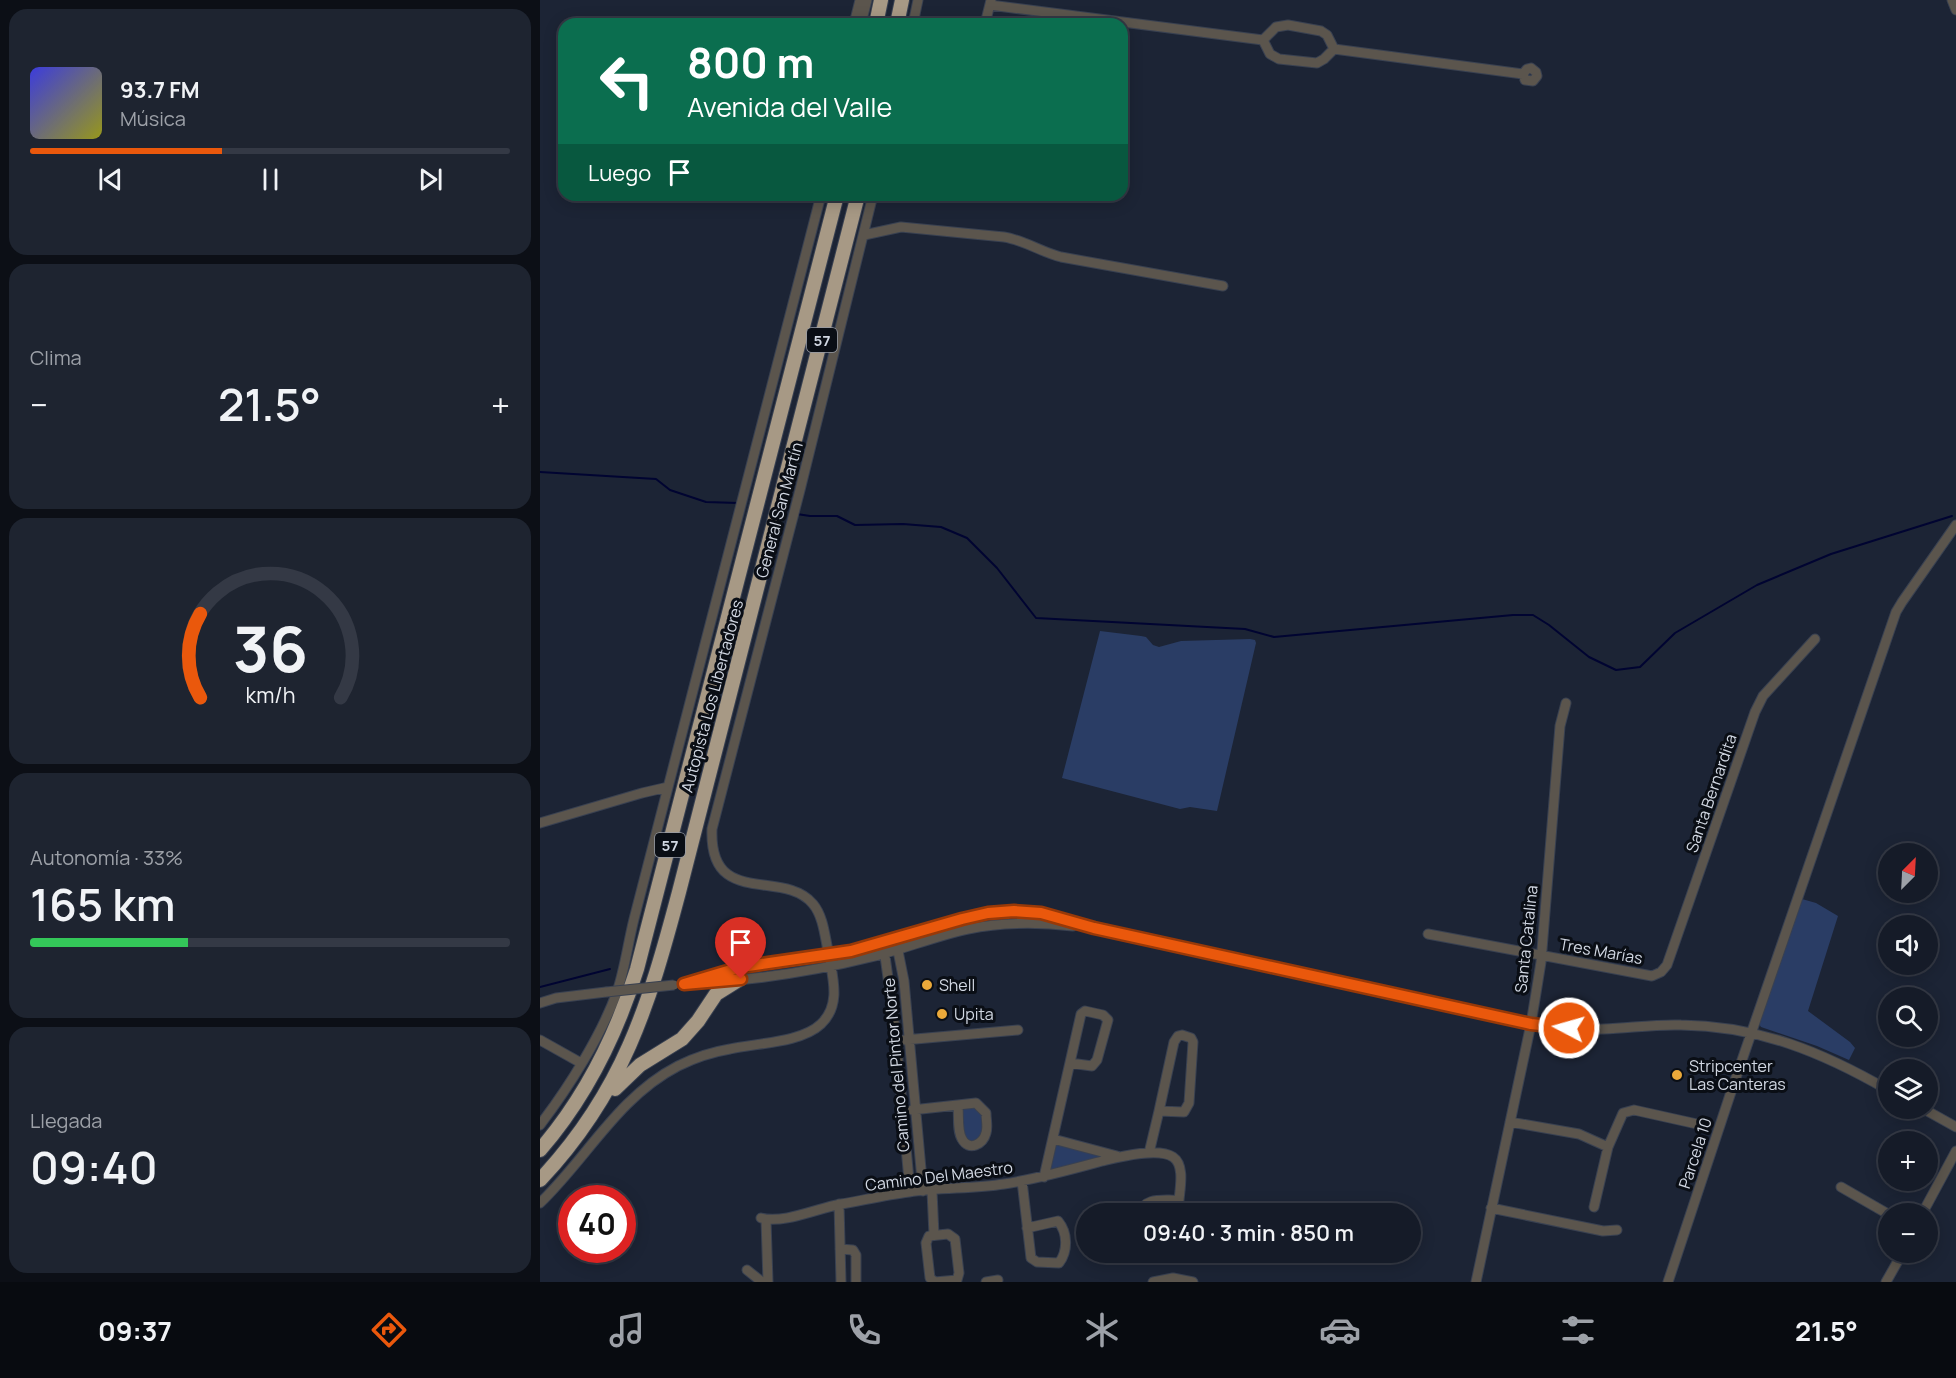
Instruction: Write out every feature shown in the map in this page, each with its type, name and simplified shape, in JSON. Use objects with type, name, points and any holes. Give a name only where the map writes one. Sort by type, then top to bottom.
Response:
[{"type":"highway","points":[[877,18],[881,0]]},
{"type":"highway","points":[[898,18],[902,0]]},
{"type":"highway","name":"Autopista Los Libertadores","points":[[540,1150],[562,1124],[588,1085],[611,1040],[644,944],[835,201]]},
{"type":"highway","name":"Autopista Los Libertadores","points":[[540,1180],[564,1154],[607,1092],[626,1057],[654,981],[785,484],[856,201]]},
{"type":"highway","points":[[587,1123],[632,1071],[682,1039],[698,1021],[716,994],[741,979]]},
{"type":"street","points":[[856,18],[860,0]]},
{"type":"street","points":[[862,18],[867,0]]},
{"type":"street","points":[[914,18],[918,0]]},
{"type":"street","points":[[1952,0],[1956,10]]},
{"type":"street","points":[[986,18],[990,2],[1105,18]]},
{"type":"street","points":[[1128,21],[1263,40]]},
{"type":"street","points":[[1263,40],[1276,27],[1288,25],[1321,31],[1327,35],[1334,49]]},
{"type":"street","points":[[1263,40],[1268,52],[1276,58],[1315,63],[1324,59],[1334,49]]},
{"type":"street","points":[[1334,49],[1523,74]]},
{"type":"street","points":[[540,1125],[566,1089],[581,1063],[610,1010],[618,988],[819,201]]},
{"type":"street","name":"General San Martín","points":[[540,1203],[579,1162],[627,1103],[663,1076],[701,1057],[729,1049],[800,1036],[820,1025],[829,1013],[834,1000],[831,967],[820,918],[810,901],[800,893],[789,889],[755,885],[736,879],[720,864],[712,844],[715,817],[790,530],[872,201]]},
{"type":"street","points":[[864,234],[901,227],[1004,237],[1061,257],[1223,286]]},
{"type":"street","name":"Parcela 10","points":[[1668,1282],[1896,612],[1956,525]]},
{"type":"street","name":"Santa Bernardita","points":[[1661,972],[1667,965],[1755,712],[1763,696],[1815,639]]},
{"type":"street","name":"Santa Catalina","points":[[1476,1282],[1531,1024],[1542,956],[1560,726],[1566,703]]},
{"type":"street","points":[[540,824],[668,787]]},
{"type":"street","points":[[679,984],[741,967],[851,951],[975,915],[1001,912],[1041,913],[1094,928],[1531,1024],[1587,1029],[1665,1025],[1697,1026],[1751,1033],[1812,1051],[1878,1084]]},
{"type":"street","points":[[540,1003],[556,998],[741,979],[831,967],[885,954],[952,933],[994,925],[1043,923],[1094,928]]},
{"type":"street","name":"Tres Marías","points":[[1428,934],[1652,976],[1661,972]]},
{"type":"street","name":"Camino del Pintor Norte","points":[[897,938],[897,950],[904,981],[916,1110],[934,1235],[929,1236],[926,1243],[930,1278],[935,1282],[958,1281]]},
{"type":"street","name":"Camino del Pintor Norte","points":[[883,942],[896,1041],[910,1191]]},
{"type":"street","points":[[1044,1177],[1081,1014],[1085,1011],[1103,1015],[1108,1020],[1097,1060],[1092,1066],[1070,1063]]},
{"type":"street","points":[[896,1041],[1018,1030]]},
{"type":"street","points":[[1149,1153],[1174,1042],[1178,1036],[1187,1035],[1191,1038],[1193,1046],[1189,1103],[1184,1112],[1159,1111]]},
{"type":"street","points":[[540,1040],[581,1063]]},
{"type":"street","points":[[902,1111],[976,1103],[986,1113],[987,1131],[979,1144],[967,1145],[963,1141],[960,1135],[958,1106]]},
{"type":"street","points":[[1594,1207],[1608,1147],[1620,1117],[1628,1110],[1697,1124]]},
{"type":"street","points":[[1938,1117],[1956,1127]]},
{"type":"street","points":[[1510,1122],[1579,1134],[1608,1147]]},
{"type":"street","name":"Camino Del Maestro","points":[[1053,1139],[1120,1156]]},
{"type":"street","points":[[1928,1203],[1956,1151]]},
{"type":"street","name":"Camino Del Maestro","points":[[768,1282],[764,1219],[778,1220],[838,1204],[910,1191],[1023,1181],[1120,1156],[1149,1153],[1165,1154],[1175,1158],[1180,1166],[1179,1203]]},
{"type":"street","points":[[1023,1181],[1027,1228],[1031,1258],[1036,1262],[1059,1263],[1066,1251],[1066,1244],[1062,1226],[1058,1221],[1027,1228]]},
{"type":"street","points":[[1841,1187],[1878,1208]]},
{"type":"street","points":[[1146,1203],[1179,1200]]},
{"type":"street","points":[[838,1204],[841,1282]]},
{"type":"street","points":[[1491,1208],[1603,1231],[1617,1230]]},
{"type":"street","points":[[934,1235],[948,1234],[955,1239],[958,1281]]},
{"type":"street","points":[[840,1249],[853,1250],[856,1255],[856,1282]]},
{"type":"street","points":[[1886,1282],[1897,1263]]},
{"type":"street","points":[[747,1270],[762,1282]]},
{"type":"street","points":[[1154,1282],[1173,1278],[1193,1282]]},
{"type":"street","points":[[986,1282],[998,1280]]},
{"type":"shaded area","points":[[1100,631],[1146,637],[1153,645],[1159,647],[1181,641],[1255,640],[1217,811],[1190,807],[1180,809],[1062,778]]},
{"type":"shaded area","points":[[1802,899],[1816,903],[1838,916],[1808,1011],[1850,1042],[1855,1048],[1849,1060],[1817,1046],[1761,1027],[1759,1024]]},
{"type":"shaded area","points":[[965,1108],[981,1110],[985,1129],[980,1139],[969,1143],[963,1135],[962,1111]]},
{"type":"shaded area","points":[[1055,1143],[1106,1156],[1048,1171]]},
{"type":"waterway","points":[[540,472],[656,479],[670,490],[706,502],[738,503]]},
{"type":"waterway","points":[[797,514],[837,516],[855,525],[903,524],[941,527],[967,538],[997,568],[1036,618],[1245,629],[1274,637],[1533,615],[1589,657],[1616,670],[1640,667],[1675,633],[1757,585],[1831,554],[1952,516]]},
{"type":"waterway","points":[[540,987],[610,969]]},
{"type":"place","name":"Shell","points":[[927,985]]},
{"type":"place","name":"Upita","points":[[942,1014]]},
{"type":"place","name":"Stripcenter Las Canteras","points":[[1677,1075]]},
{"type":"route","points":[[741,979],[684,984],[741,967],[851,951],[975,915],[1014,911],[1041,913],[1094,928],[1531,1024],[1569,1028]]}]
